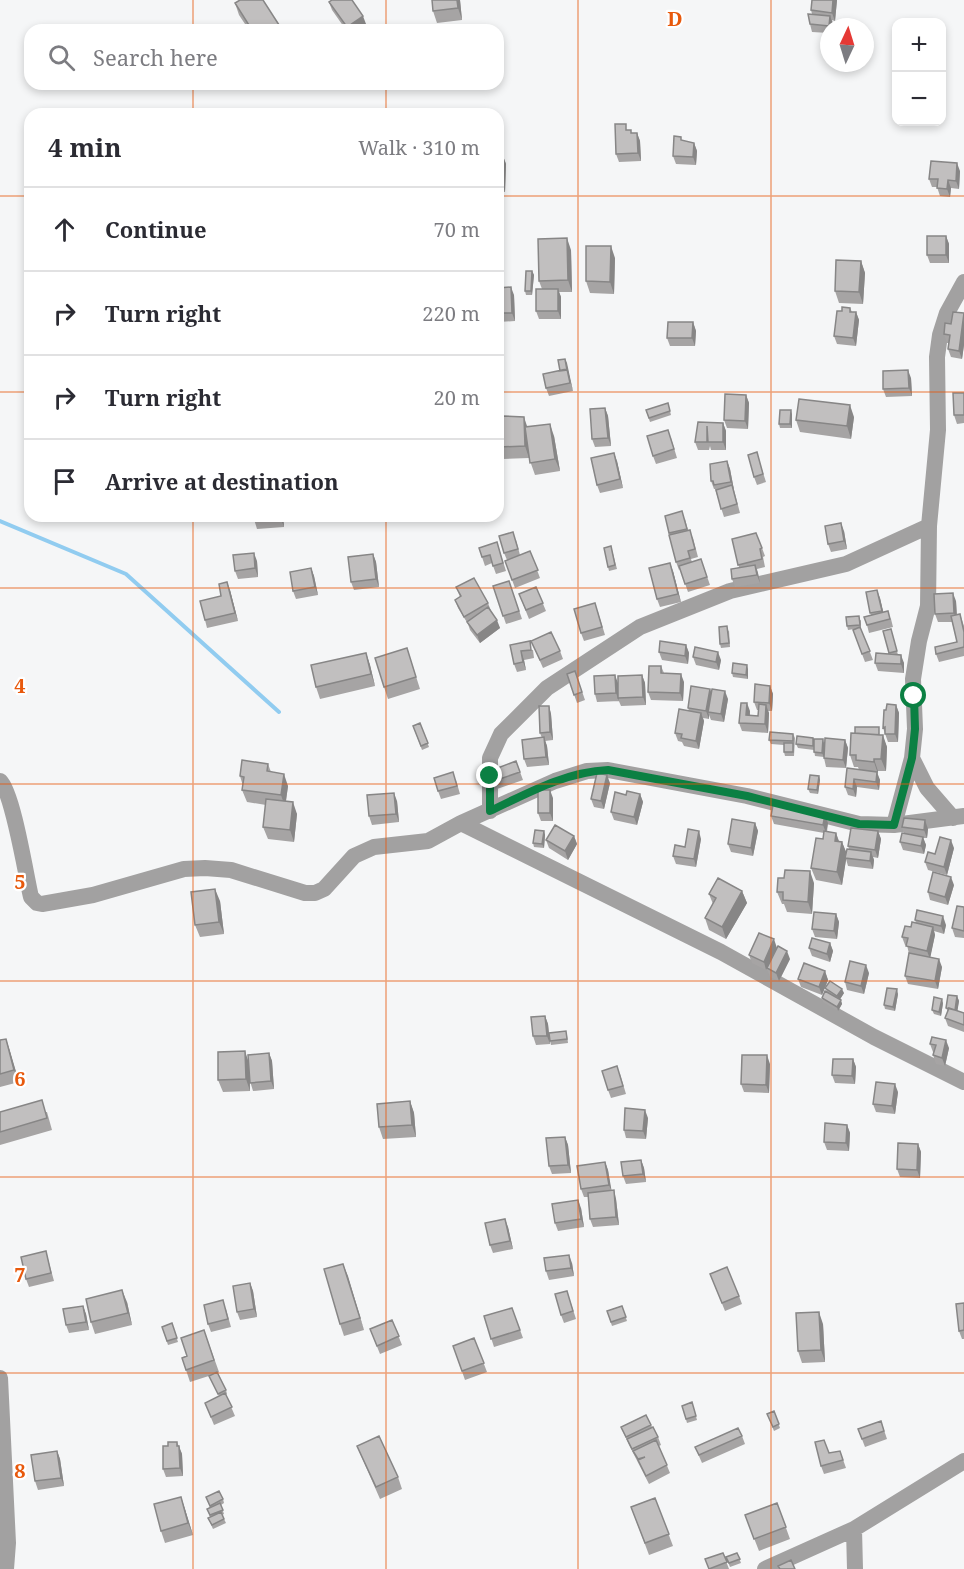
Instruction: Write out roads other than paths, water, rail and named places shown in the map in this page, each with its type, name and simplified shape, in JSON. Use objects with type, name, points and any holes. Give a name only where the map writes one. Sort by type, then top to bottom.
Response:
[{"type":"street","points":[[894,825],[912,758],[915,729],[913,679],[928,606],[929,526],[938,430],[937,357],[940,335],[947,313],[964,282]]},
{"type":"street","points":[[490,811],[490,758],[501,734],[547,688],[640,627],[730,591],[846,564],[929,526]]},
{"type":"street","points":[[912,758],[927,788],[959,817]]},
{"type":"street","points":[[0,782],[4,785],[10,803],[31,897],[37,903],[50,903],[93,895],[184,869],[205,868],[231,870],[305,893],[315,893],[324,889],[354,856],[374,847],[428,841],[461,823],[570,776],[587,771],[608,770],[747,796],[859,824],[894,825],[959,817]]},
{"type":"street","points":[[461,823],[721,952],[874,1037],[964,1082]]},
{"type":"street","points":[[0,1378],[7,1521],[6,1569]]},
{"type":"street","points":[[765,1569],[854,1528],[964,1461]]},
{"type":"street","points":[[854,1528],[855,1569]]},
{"type":"waterway","points":[[0,521],[126,574],[279,712]]}]
